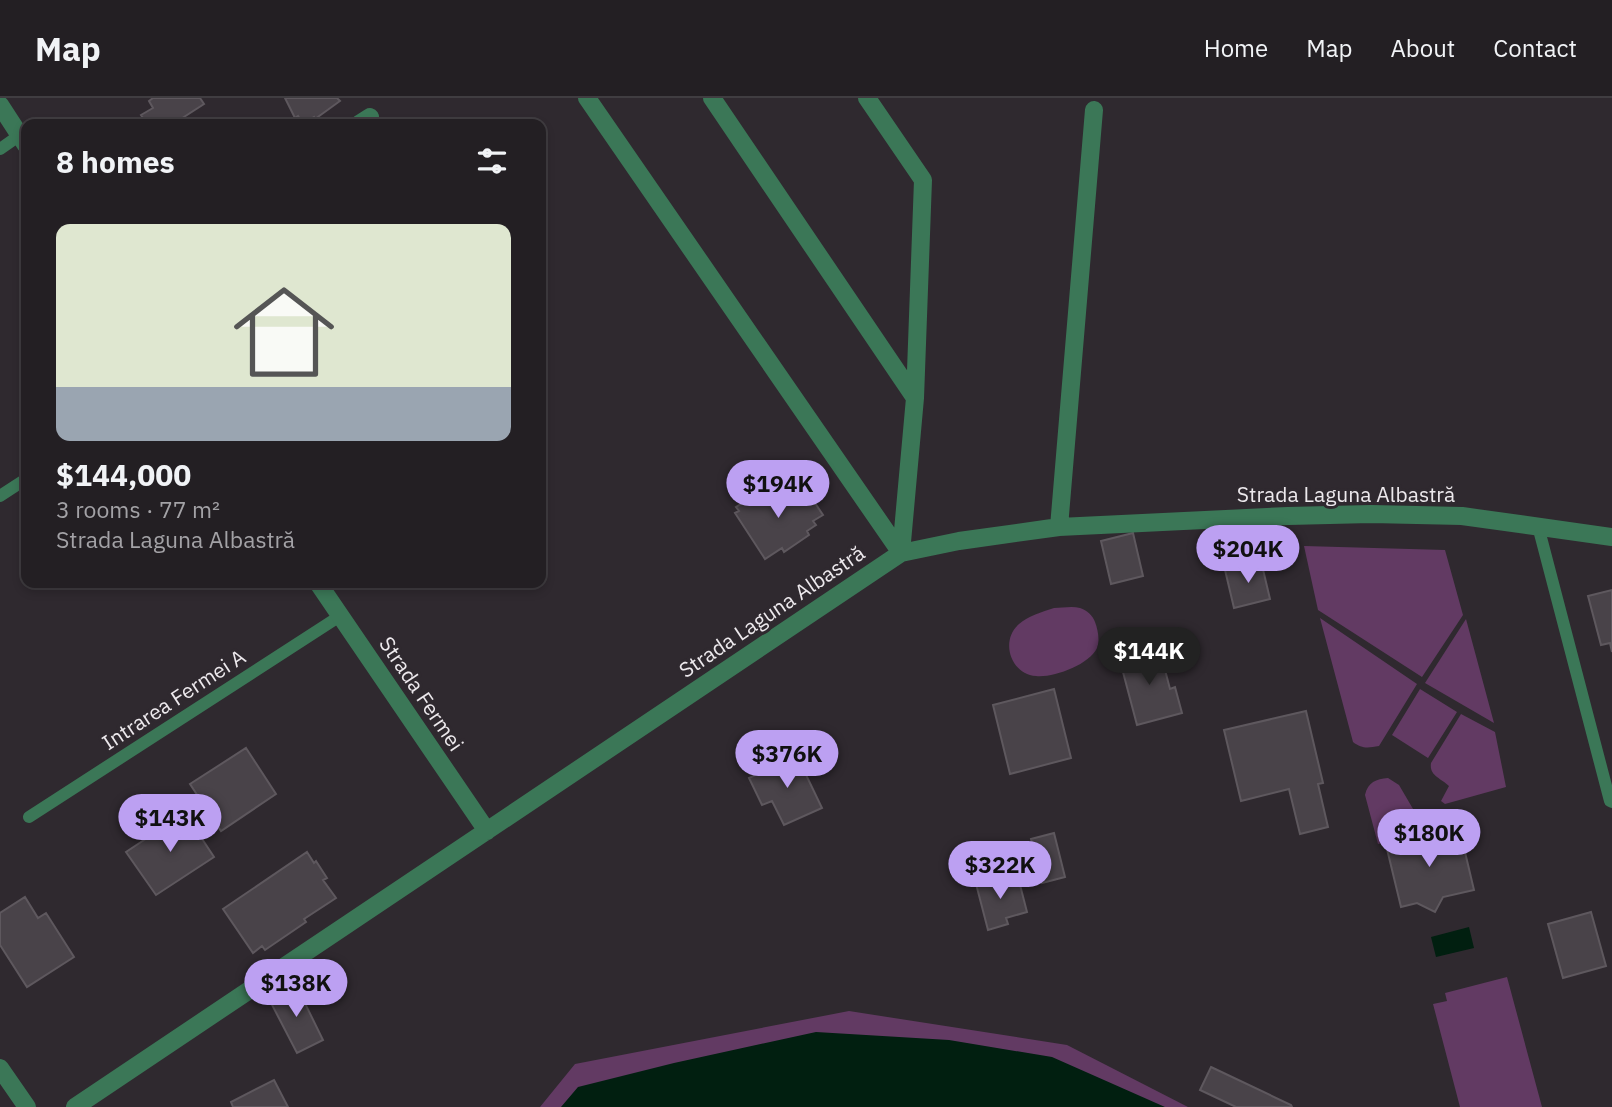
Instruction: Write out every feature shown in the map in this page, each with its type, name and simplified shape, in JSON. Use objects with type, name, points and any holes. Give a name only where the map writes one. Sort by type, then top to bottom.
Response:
[{"type":"street","points":[[587,98],[901,553]]},
{"type":"street","points":[[712,98],[915,398]]},
{"type":"street","points":[[867,98],[923,180],[915,398],[901,553]]},
{"type":"street","points":[[0,105],[21,137]]},
{"type":"street","points":[[1059,527],[1094,110]]},
{"type":"street","name":"Strada Laguna Albastră","points":[[75,1107],[901,553],[959,541],[1059,527],[1274,516],[1462,516],[1612,537]]},
{"type":"street","name":"Strada Fermei","points":[[321,588],[487,831]]},
{"type":"street","points":[[0,1068],[27,1107]]},
{"type":"lane","points":[[0,149],[21,141]]},
{"type":"lane","points":[[0,496],[21,482]]},
{"type":"lane","points":[[1538,526],[1612,802]]},
{"type":"lane","name":"Intrarea Fermei A","points":[[29,817],[340,616]]},
{"type":"shaded area","points":[[1304,546],[1445,550],[1463,615],[1422,677],[1318,610]]},
{"type":"shaded area","points":[[1077,607],[1089,614],[1097,628],[1097,648],[1079,665],[1061,673],[1043,676],[1027,674],[1014,663],[1011,655],[1009,647],[1013,631],[1035,614],[1054,608]]},
{"type":"shaded area","points":[[1320,618],[1417,684],[1379,746],[1365,747],[1353,742]]},
{"type":"shaded area","points":[[1466,619],[1494,723],[1425,683]]},
{"type":"shaded area","points":[[1420,689],[1457,712],[1428,758],[1392,735]]},
{"type":"shaded area","points":[[1461,714],[1495,732],[1506,787],[1445,804],[1441,801],[1449,786],[1434,774],[1431,763]]},
{"type":"shaded area","points":[[1388,778],[1399,785],[1416,814],[1409,823],[1400,823],[1391,841],[1378,844],[1365,795],[1373,782]]},
{"type":"shaded area","points":[[1469,927],[1474,948],[1436,957],[1431,937]]},
{"type":"shaded area","points":[[1507,977],[1542,1107],[1460,1107],[1433,1004],[1447,1001],[1445,993]]},
{"type":"shaded area","points":[[849,1011],[1067,1045],[1188,1107],[540,1107],[575,1064]]},
{"type":"shaded area","points":[[816,1032],[949,1040],[1052,1057],[1165,1107],[561,1107],[578,1087]]},
{"type":"building","points":[[153,98],[200,98],[204,104],[181,119],[144,119],[141,115],[153,108],[149,101]]},
{"type":"building","points":[[285,98],[337,98],[340,101],[315,119],[300,119],[298,116],[295,118]]},
{"type":"building","points":[[788,483],[797,498],[807,491],[823,515],[813,521],[816,525],[807,531],[809,535],[784,552],[782,548],[765,559],[735,513],[739,511],[736,507],[755,495],[760,501]]},
{"type":"building","points":[[1133,533],[1143,576],[1111,584],[1101,541]]},
{"type":"building","points":[[1261,561],[1270,599],[1234,608],[1225,570]]},
{"type":"building","points":[[1612,590],[1612,652],[1610,643],[1601,645],[1588,596]]},
{"type":"building","points":[[1159,647],[1170,689],[1175,687],[1182,713],[1137,725],[1119,657]]},
{"type":"building","points":[[1054,689],[1071,758],[1010,774],[993,705]]},
{"type":"building","points":[[1306,711],[1323,783],[1318,784],[1328,827],[1300,834],[1289,789],[1241,801],[1224,730]]},
{"type":"building","points":[[246,748],[276,794],[221,831],[190,784]]},
{"type":"building","points":[[797,756],[822,808],[784,825],[772,801],[762,805],[749,778]]},
{"type":"building","points":[[185,813],[214,857],[156,895],[126,852]]},
{"type":"building","points":[[1404,829],[1423,840],[1460,831],[1474,890],[1443,897],[1435,912],[1417,903],[1401,907],[1387,849],[1394,845]]},
{"type":"building","points":[[1054,833],[1065,877],[1042,883],[1031,839]]},
{"type":"building","points":[[307,852],[327,878],[323,880],[336,898],[265,950],[262,946],[253,953],[223,909]]},
{"type":"building","points":[[993,874],[997,887],[1019,881],[1027,912],[1006,918],[1008,924],[988,930],[975,880]]},
{"type":"building","points":[[25,897],[38,918],[46,913],[74,957],[27,987],[0,945],[0,913]]},
{"type":"building","points":[[1591,912],[1606,966],[1563,978],[1548,924]]},
{"type":"building","points":[[296,985],[323,1040],[297,1053],[269,999]]},
{"type":"building","points":[[1211,1067],[1292,1107],[1236,1107],[1200,1090]]},
{"type":"building","points":[[274,1080],[288,1107],[233,1107],[231,1102]]}]
